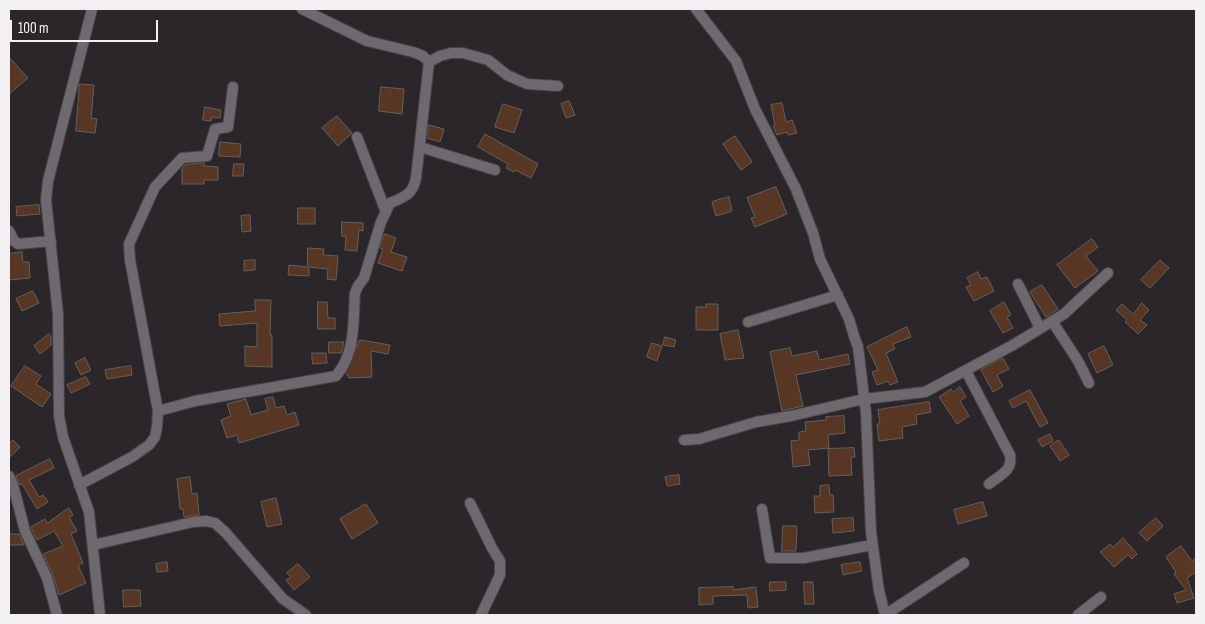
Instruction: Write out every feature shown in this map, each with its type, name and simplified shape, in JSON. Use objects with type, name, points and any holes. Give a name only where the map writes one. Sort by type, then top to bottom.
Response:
[{"type":"street","points":[[92,9],[48,181],[46,200],[58,314],[59,416],[63,437],[89,512],[94,544],[100,615]]},
{"type":"street","points":[[302,9],[367,41],[413,52],[423,56],[429,62]]},
{"type":"street","points":[[696,9],[736,61],[755,109],[796,189],[813,232],[820,259],[849,319],[858,347],[866,413],[872,545],[879,591],[885,615],[964,563]]},
{"type":"street","points":[[429,62],[451,53],[463,53],[488,60],[507,75],[527,84],[558,86]]},
{"type":"street","points":[[158,411],[195,401],[336,376],[342,369],[352,345],[355,293],[364,278],[386,212],[390,203],[408,195],[414,188],[429,62]]},
{"type":"street","points":[[79,485],[132,457],[149,445],[156,432],[158,411],[130,260],[129,244],[155,187],[182,158],[207,156],[215,129],[228,126],[233,87]]},
{"type":"street","points":[[357,137],[386,212]]},
{"type":"street","points":[[420,147],[495,170]]},
{"type":"street","points":[[9,231],[14,241],[18,244],[51,241]]},
{"type":"street","points":[[684,440],[699,439],[756,422],[864,399],[925,392],[966,371],[1064,314],[1108,273]]},
{"type":"street","points":[[1018,284],[1040,328]]},
{"type":"street","points":[[748,322],[838,295]]},
{"type":"street","points":[[1052,321],[1078,361],[1089,383]]},
{"type":"street","points":[[966,371],[1010,455],[1010,467],[989,484]]},
{"type":"street","points":[[10,481],[25,532],[47,578],[57,615]]},
{"type":"street","points":[[470,503],[500,561],[500,576],[481,615]]},
{"type":"street","points":[[762,509],[770,558],[804,558],[872,545]]},
{"type":"street","points":[[94,544],[193,522],[206,521],[214,523],[226,533],[284,599],[306,615]]},
{"type":"street","points":[[1078,615],[1101,597]]},
{"type":"building","points":[[9,57],[28,78],[9,94]]},
{"type":"building","points":[[80,84],[94,85],[91,118],[97,119],[95,133],[76,131]]},
{"type":"building","points":[[381,87],[404,89],[402,114],[379,111]]},
{"type":"building","points":[[569,101],[575,115],[566,118],[561,104]]},
{"type":"building","points":[[782,103],[786,122],[792,120],[797,133],[788,135],[787,132],[777,135],[773,126],[775,125],[771,105]]},
{"type":"building","points":[[503,104],[522,110],[514,133],[495,127]]},
{"type":"building","points":[[205,107],[221,110],[220,118],[212,117],[211,121],[203,120]]},
{"type":"building","points":[[337,116],[352,133],[338,146],[322,128]]},
{"type":"building","points":[[429,125],[444,129],[440,142],[427,138]]},
{"type":"building","points":[[485,134],[538,164],[531,178],[506,168],[508,164],[478,147]]},
{"type":"building","points":[[735,136],[752,162],[741,170],[723,144]]},
{"type":"building","points":[[220,142],[241,144],[240,157],[219,156]]},
{"type":"building","points":[[204,163],[204,166],[218,167],[218,180],[204,180],[204,184],[182,184],[182,168],[185,165]]},
{"type":"building","points":[[234,164],[244,164],[243,176],[233,176]]},
{"type":"building","points":[[776,187],[787,214],[755,227],[751,218],[755,217],[747,198]]},
{"type":"building","points":[[729,197],[732,211],[716,216],[712,202]]},
{"type":"building","points":[[39,205],[40,214],[17,216],[16,207]]},
{"type":"building","points":[[298,208],[315,208],[315,224],[298,224]]},
{"type":"building","points":[[250,215],[251,231],[242,232],[241,216]]},
{"type":"building","points":[[342,222],[363,223],[363,231],[359,230],[357,251],[345,250],[346,237],[342,236]]},
{"type":"building","points":[[385,234],[396,238],[391,252],[407,257],[402,271],[378,263],[383,249],[380,248]]},
{"type":"building","points":[[1092,239],[1098,247],[1086,256],[1098,271],[1075,288],[1057,265]]},
{"type":"building","points":[[308,248],[324,249],[323,255],[338,256],[336,280],[327,279],[328,269],[309,267],[309,276],[288,275],[289,265],[307,267]]},
{"type":"building","points":[[22,252],[23,262],[29,262],[30,278],[9,280],[9,254]]},
{"type":"building","points":[[255,260],[255,270],[244,271],[244,261]]},
{"type":"building","points":[[1160,260],[1169,268],[1150,288],[1141,280]]},
{"type":"building","points":[[978,272],[981,279],[987,277],[994,291],[974,301],[966,287],[971,285],[967,278]]},
{"type":"building","points":[[1042,285],[1058,309],[1046,317],[1030,292]]},
{"type":"building","points":[[33,291],[39,303],[22,311],[16,299]]},
{"type":"building","points":[[255,300],[271,300],[270,335],[272,335],[272,367],[245,366],[245,346],[257,347],[257,323],[220,326],[219,314],[255,311]]},
{"type":"building","points":[[318,302],[327,302],[328,318],[335,318],[335,329],[318,329]]},
{"type":"building","points":[[1004,302],[1011,315],[1007,317],[1013,328],[1003,333],[990,311]]},
{"type":"building","points":[[1142,303],[1149,310],[1140,320],[1147,325],[1138,334],[1116,310],[1122,304],[1133,314]]},
{"type":"building","points":[[706,304],[718,304],[718,330],[696,330],[696,307],[706,307]]},
{"type":"building","points":[[907,327],[911,337],[893,344],[895,349],[886,353],[898,382],[890,385],[888,381],[877,385],[872,372],[878,370],[867,347]]},
{"type":"building","points":[[738,330],[744,358],[725,360],[720,334]]},
{"type":"building","points":[[49,334],[51,336],[51,345],[40,354],[34,346]]},
{"type":"building","points":[[665,337],[676,340],[674,347],[663,345]]},
{"type":"building","points":[[360,340],[390,345],[388,354],[371,351],[372,377],[349,378],[346,373]]},
{"type":"building","points":[[329,342],[344,342],[341,353],[329,353]]},
{"type":"building","points":[[652,343],[662,346],[657,361],[647,357]]},
{"type":"building","points":[[1104,346],[1113,365],[1097,373],[1088,354]]},
{"type":"building","points":[[790,348],[792,356],[817,351],[819,360],[848,354],[850,364],[796,375],[803,406],[782,411],[770,352]]},
{"type":"building","points":[[312,353],[326,353],[327,363],[313,364]]},
{"type":"building","points":[[85,358],[91,370],[81,375],[75,363]]},
{"type":"building","points":[[1003,358],[1009,369],[997,375],[1003,386],[993,392],[981,370]]},
{"type":"building","points":[[25,366],[41,376],[36,384],[51,394],[42,407],[11,386]]},
{"type":"building","points":[[131,366],[132,375],[107,379],[105,370]]},
{"type":"building","points":[[86,377],[90,384],[71,393],[67,385]]},
{"type":"building","points":[[960,387],[966,397],[960,401],[969,416],[957,424],[939,397],[951,389],[953,392]]},
{"type":"building","points":[[1030,390],[1048,423],[1040,427],[1026,401],[1013,408],[1009,401]]},
{"type":"building","points":[[273,397],[276,408],[284,406],[287,415],[295,412],[299,425],[239,443],[237,435],[227,438],[221,420],[231,416],[227,404],[246,399],[251,415],[268,410],[265,399]]},
{"type":"building","points":[[929,402],[931,412],[916,415],[917,424],[902,427],[903,438],[879,441],[877,424],[880,424],[878,410]]},
{"type":"building","points":[[844,416],[845,433],[828,435],[829,448],[808,450],[810,465],[793,467],[791,441],[799,440],[799,432],[806,431],[805,422],[826,420],[826,417]]},
{"type":"building","points":[[1050,434],[1053,441],[1042,447],[1038,440]]},
{"type":"building","points":[[13,440],[20,447],[9,458],[9,444]]},
{"type":"building","points":[[1059,440],[1069,455],[1060,461],[1050,446]]},
{"type":"building","points":[[854,448],[855,457],[851,457],[852,475],[829,476],[828,449]]},
{"type":"building","points":[[50,459],[54,468],[29,480],[39,497],[43,495],[48,502],[37,509],[16,476]]},
{"type":"building","points":[[679,475],[680,484],[667,486],[665,477]]},
{"type":"building","points":[[190,477],[192,494],[197,493],[199,515],[184,517],[183,509],[180,509],[177,479]]},
{"type":"building","points":[[829,485],[830,495],[833,495],[834,512],[815,513],[814,496],[820,496],[820,486]]},
{"type":"building","points":[[276,498],[282,524],[267,527],[261,502]]},
{"type":"building","points":[[983,502],[987,516],[958,524],[954,510]]},
{"type":"building","points":[[366,504],[378,523],[352,539],[340,519]]},
{"type":"building","points":[[69,508],[73,515],[69,517],[77,531],[71,534],[83,563],[78,565],[86,583],[59,595],[53,575],[43,554],[63,546],[54,531],[37,540],[31,527],[45,519],[47,523]]},
{"type":"building","points":[[853,518],[854,531],[833,533],[832,519]]},
{"type":"building","points":[[1156,518],[1163,526],[1147,541],[1139,533]]},
{"type":"building","points":[[783,526],[797,526],[796,551],[782,551]]},
{"type":"building","points":[[9,534],[19,534],[24,545],[9,545]]},
{"type":"building","points":[[1123,538],[1137,554],[1132,559],[1128,555],[1114,567],[1100,552],[1110,544],[1113,547]]},
{"type":"building","points":[[1181,546],[1192,561],[1196,557],[1196,572],[1187,578],[1194,598],[1177,603],[1174,594],[1186,590],[1174,574],[1176,572],[1166,557]]},
{"type":"building","points":[[167,562],[168,571],[157,572],[156,564]]},
{"type":"building","points":[[860,562],[862,571],[843,575],[841,565]]},
{"type":"building","points":[[298,564],[310,577],[294,590],[286,580],[291,577],[287,573]]},
{"type":"building","points":[[770,582],[786,582],[786,590],[770,591]]},
{"type":"building","points":[[804,582],[813,582],[814,604],[805,604]]},
{"type":"building","points":[[733,587],[733,590],[756,587],[758,607],[748,608],[747,595],[713,596],[713,604],[699,605],[699,588]]},
{"type":"building","points":[[123,590],[140,590],[141,606],[124,607]]}]
